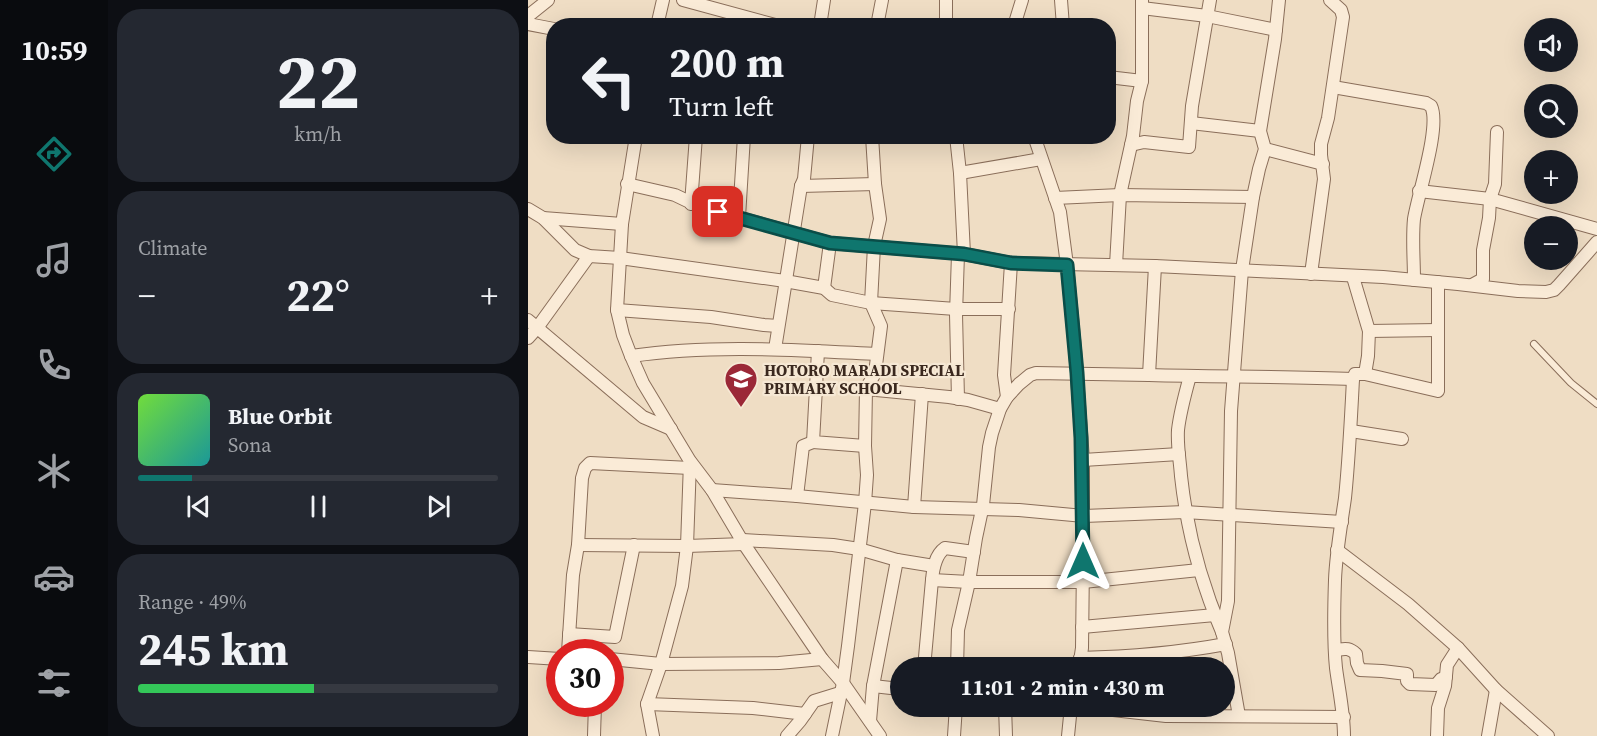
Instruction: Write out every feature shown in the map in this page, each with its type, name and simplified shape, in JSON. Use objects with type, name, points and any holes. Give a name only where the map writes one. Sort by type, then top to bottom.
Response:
[{"type":"street","points":[[528,16],[548,0]]},
{"type":"street","points":[[659,18],[663,0]]},
{"type":"street","points":[[683,0],[749,18]]},
{"type":"street","points":[[821,18],[824,0]]},
{"type":"street","points":[[879,18],[882,0]]},
{"type":"street","points":[[946,0],[946,18]]},
{"type":"street","points":[[1016,18],[1022,0]]},
{"type":"street","points":[[1061,0],[1062,18]]},
{"type":"street","points":[[1131,145],[1144,142],[1189,147],[1192,106],[1210,0]]},
{"type":"street","points":[[1222,632],[1228,601],[1231,411],[1242,270],[1253,197],[1265,149],[1260,131],[1279,0]]},
{"type":"street","points":[[1311,274],[1324,179],[1322,144],[1344,17],[1341,10],[1330,0]]},
{"type":"street","points":[[1116,265],[1120,195],[1142,81],[1142,4],[1276,30]]},
{"type":"street","points":[[528,24],[546,27]]},
{"type":"street","points":[[1116,78],[1142,81]]},
{"type":"street","points":[[1333,87],[1426,103],[1431,105],[1434,111],[1432,140],[1414,222],[1414,280]]},
{"type":"street","points":[[1191,123],[1260,131]]},
{"type":"street","points":[[1472,285],[1483,279],[1483,250],[1490,199],[1495,184],[1497,132]]},
{"type":"street","points":[[634,144],[622,224],[617,310],[631,356],[643,383],[690,464],[712,490],[841,688],[880,736]]},
{"type":"street","points":[[691,204],[695,144]]},
{"type":"street","points":[[739,217],[744,144]]},
{"type":"street","points":[[775,349],[804,179],[807,144]]},
{"type":"street","points":[[832,736],[853,615],[867,475],[866,389],[875,373],[880,326],[871,303],[874,246],[880,219],[872,144]]},
{"type":"street","points":[[957,144],[960,173],[961,254],[957,309],[958,399]]},
{"type":"street","points":[[1036,144],[1060,212],[1077,373],[1083,460],[1083,582],[1080,657]]},
{"type":"street","points":[[1265,149],[1323,164]]},
{"type":"street","points":[[960,173],[1041,159]]},
{"type":"street","points":[[627,184],[675,195],[691,204],[830,243],[961,254],[1011,263],[1242,270],[1414,280],[1546,292],[1554,290],[1597,243]]},
{"type":"street","points":[[801,186],[875,184]]},
{"type":"street","points":[[1419,191],[1490,199],[1597,229]]},
{"type":"street","points":[[1055,198],[1120,195],[1253,197]]},
{"type":"street","points":[[528,210],[543,218],[575,250],[590,256],[620,258],[785,281],[824,288],[832,295],[871,303],[957,309],[1009,309]]},
{"type":"street","points":[[543,218],[622,224]]},
{"type":"street","points":[[824,288],[830,243]]},
{"type":"street","points":[[528,338],[533,324],[590,256]]},
{"type":"street","points":[[1007,397],[1004,375],[1011,263]]},
{"type":"street","points":[[1149,375],[1155,266]]},
{"type":"street","points":[[1353,277],[1369,331],[1365,374]]},
{"type":"street","points":[[1344,736],[1344,717],[1335,650],[1335,581],[1351,431],[1353,379],[1355,374],[1365,374],[1438,391],[1438,282]]},
{"type":"street","points":[[617,310],[711,317],[778,326]]},
{"type":"street","points":[[533,324],[643,417],[671,429]]},
{"type":"street","points":[[1369,331],[1438,330]]},
{"type":"street","points":[[631,356],[664,351],[775,349],[877,354]]},
{"type":"street","points":[[813,442],[818,351]]},
{"type":"street","points":[[957,657],[958,630],[985,489],[989,447],[1000,409],[1007,397],[1033,374],[1077,373],[1233,378],[1291,376],[1353,379]]},
{"type":"street","points":[[1190,376],[1178,433],[1185,512],[1199,570],[1226,644],[1239,716]]},
{"type":"street","points":[[866,389],[958,399],[1000,409]]},
{"type":"street","points":[[914,507],[922,394]]},
{"type":"street","points":[[1351,431],[1402,439]]},
{"type":"street","points":[[797,496],[803,446],[813,442],[865,446]]},
{"type":"street","points":[[1083,460],[1179,454]]},
{"type":"street","points":[[569,639],[582,478],[585,468],[590,463],[690,464]]},
{"type":"street","points":[[653,736],[647,704],[661,664],[682,586],[687,546],[690,464]]},
{"type":"street","points":[[712,490],[914,507],[1019,510],[1083,516],[1185,512],[1342,522]]},
{"type":"street","points":[[578,545],[687,546],[744,542],[804,542],[859,549],[897,560],[934,567]]},
{"type":"street","points":[[569,634],[615,637],[634,545]]},
{"type":"street","points":[[925,657],[932,580],[939,553],[945,548],[974,552]]},
{"type":"street","points":[[1337,550],[1408,604],[1458,648],[1496,690],[1548,736]]},
{"type":"street","points":[[870,721],[873,686],[897,560]]},
{"type":"street","points":[[932,580],[1083,582],[1199,570]]},
{"type":"street","points":[[1082,627],[1215,615]]},
{"type":"street","points":[[1127,657],[1226,644]]},
{"type":"street","points":[[1437,736],[1438,708],[1445,686],[1447,665],[1458,648]]},
{"type":"street","points":[[1335,650],[1351,649],[1356,654],[1360,670],[1407,675],[1407,681],[1410,684],[1436,685],[1446,677]]},
{"type":"street","points":[[528,657],[546,658]]},
{"type":"street","points":[[624,660],[661,664],[779,663],[822,659]]},
{"type":"street","points":[[873,686],[890,687]]},
{"type":"street","points":[[787,736],[814,701],[841,688]]},
{"type":"street","points":[[1488,736],[1496,690]]},
{"type":"street","points":[[647,704],[753,708],[805,714]]},
{"type":"street","points":[[1235,716],[1344,717]]},
{"type":"street","points":[[594,736],[595,717]]},
{"type":"street","points":[[954,736],[955,717]]},
{"type":"street","points":[[1005,717],[1006,736]]},
{"type":"street","points":[[1068,736],[1070,717]]},
{"type":"lane","points":[[1534,344],[1571,383],[1597,404]]},
{"type":"place","name":"HOTORO MARADI SPECIAL PRIMARY SCHOOL","points":[[741,408]]},
{"type":"route","points":[[718,212],[830,243],[964,254],[1011,263],[1067,265],[1083,460],[1083,561]]}]
